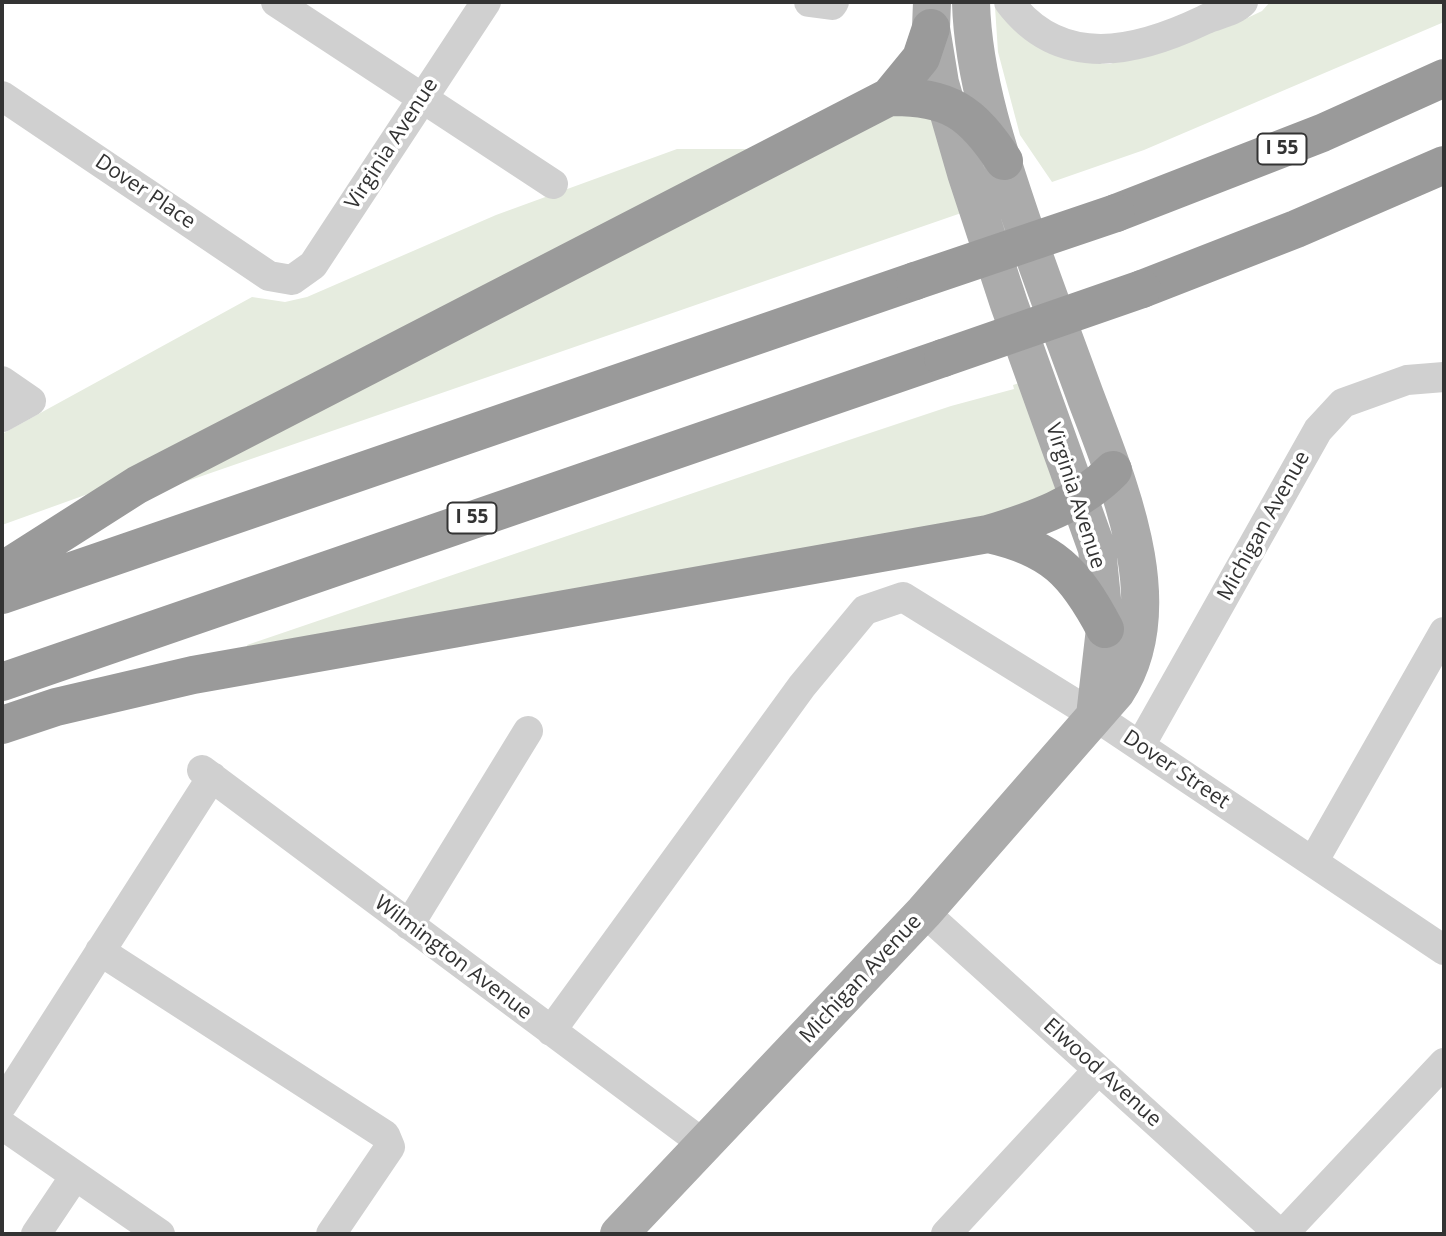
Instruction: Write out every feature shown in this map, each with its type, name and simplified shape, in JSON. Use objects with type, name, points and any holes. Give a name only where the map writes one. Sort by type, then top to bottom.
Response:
[{"type":"highway","points":[[2,571],[137,485],[889,97],[921,58],[931,15]]},
{"type":"highway","name":"I 55","points":[[2,595],[1116,213],[1322,133],[1444,78]]},
{"type":"highway","points":[[889,97],[921,97],[947,105],[983,129],[1004,161]]},
{"type":"highway","name":"I 55","points":[[2,682],[1142,289],[1296,229],[1444,165]]},
{"type":"highway","points":[[2,725],[56,707],[193,675],[988,534],[1047,514],[1079,498],[1113,470]]},
{"type":"highway","points":[[988,534],[1015,540],[1054,558],[1089,598],[1105,629]]},
{"type":"main road","name":"Virginia Avenue","points":[[971,2],[975,54],[1004,161],[1026,232],[1113,470],[1134,550],[1140,618],[1130,671],[1095,716]]},
{"type":"main road","name":"Virginia Avenue","points":[[931,15],[947,105],[1009,303],[1097,549],[1105,629],[1095,716]]},
{"type":"main road","name":"Michigan Avenue","points":[[619,1234],[924,912],[1095,716]]},
{"type":"street","points":[[276,2],[553,184]]},
{"type":"street","name":"Virginia Avenue","points":[[292,280],[313,265],[486,2]]},
{"type":"street","points":[[809,2],[832,5],[834,2]]},
{"type":"street","points":[[1009,2],[1018,14],[1059,42],[1092,51],[1167,38],[1243,2]]},
{"type":"street","name":"Dover Place","points":[[2,96],[269,276],[292,280]]},
{"type":"street","name":"Michigan Avenue","points":[[1140,746],[1318,430],[1343,403],[1407,380],[1444,377]]},
{"type":"street","points":[[2,381],[31,401],[2,417]]},
{"type":"street","name":"Dover Street","points":[[551,1031],[802,686],[865,610],[902,597],[1095,716],[1444,950]]},
{"type":"street","points":[[1313,862],[1433,679],[1444,632]]},
{"type":"street","points":[[409,925],[528,731]]},
{"type":"street","name":"Wilmington Avenue","points":[[100,951],[207,774],[705,1145]]},
{"type":"street","name":"Elwood Avenue","points":[[924,912],[1282,1234]]},
{"type":"street","points":[[2,1105],[100,951],[386,1135],[390,1147],[331,1234]]},
{"type":"street","points":[[1282,1234],[1444,1063]]},
{"type":"street","points":[[946,1234],[1098,1070]]},
{"type":"street","points":[[2,1125],[160,1234]]},
{"type":"street","points":[[36,1234],[75,1176]]},
{"type":"shaded area","points":[[1270,2],[1444,2],[1444,22],[1144,150],[1052,182],[1020,135],[998,52],[995,7],[1034,37],[1064,53],[1110,64],[1243,20],[1262,11]]},
{"type":"shaded area","points":[[890,113],[941,114],[970,210],[150,494]]},
{"type":"shaded area","points":[[677,149],[753,149],[88,494],[2,525],[2,434],[252,297],[285,302],[307,297],[496,215]]},
{"type":"shaded area","points":[[1029,380],[1063,485],[1030,509],[247,650],[247,645],[846,441],[951,406],[1014,389],[1013,385]]}]
